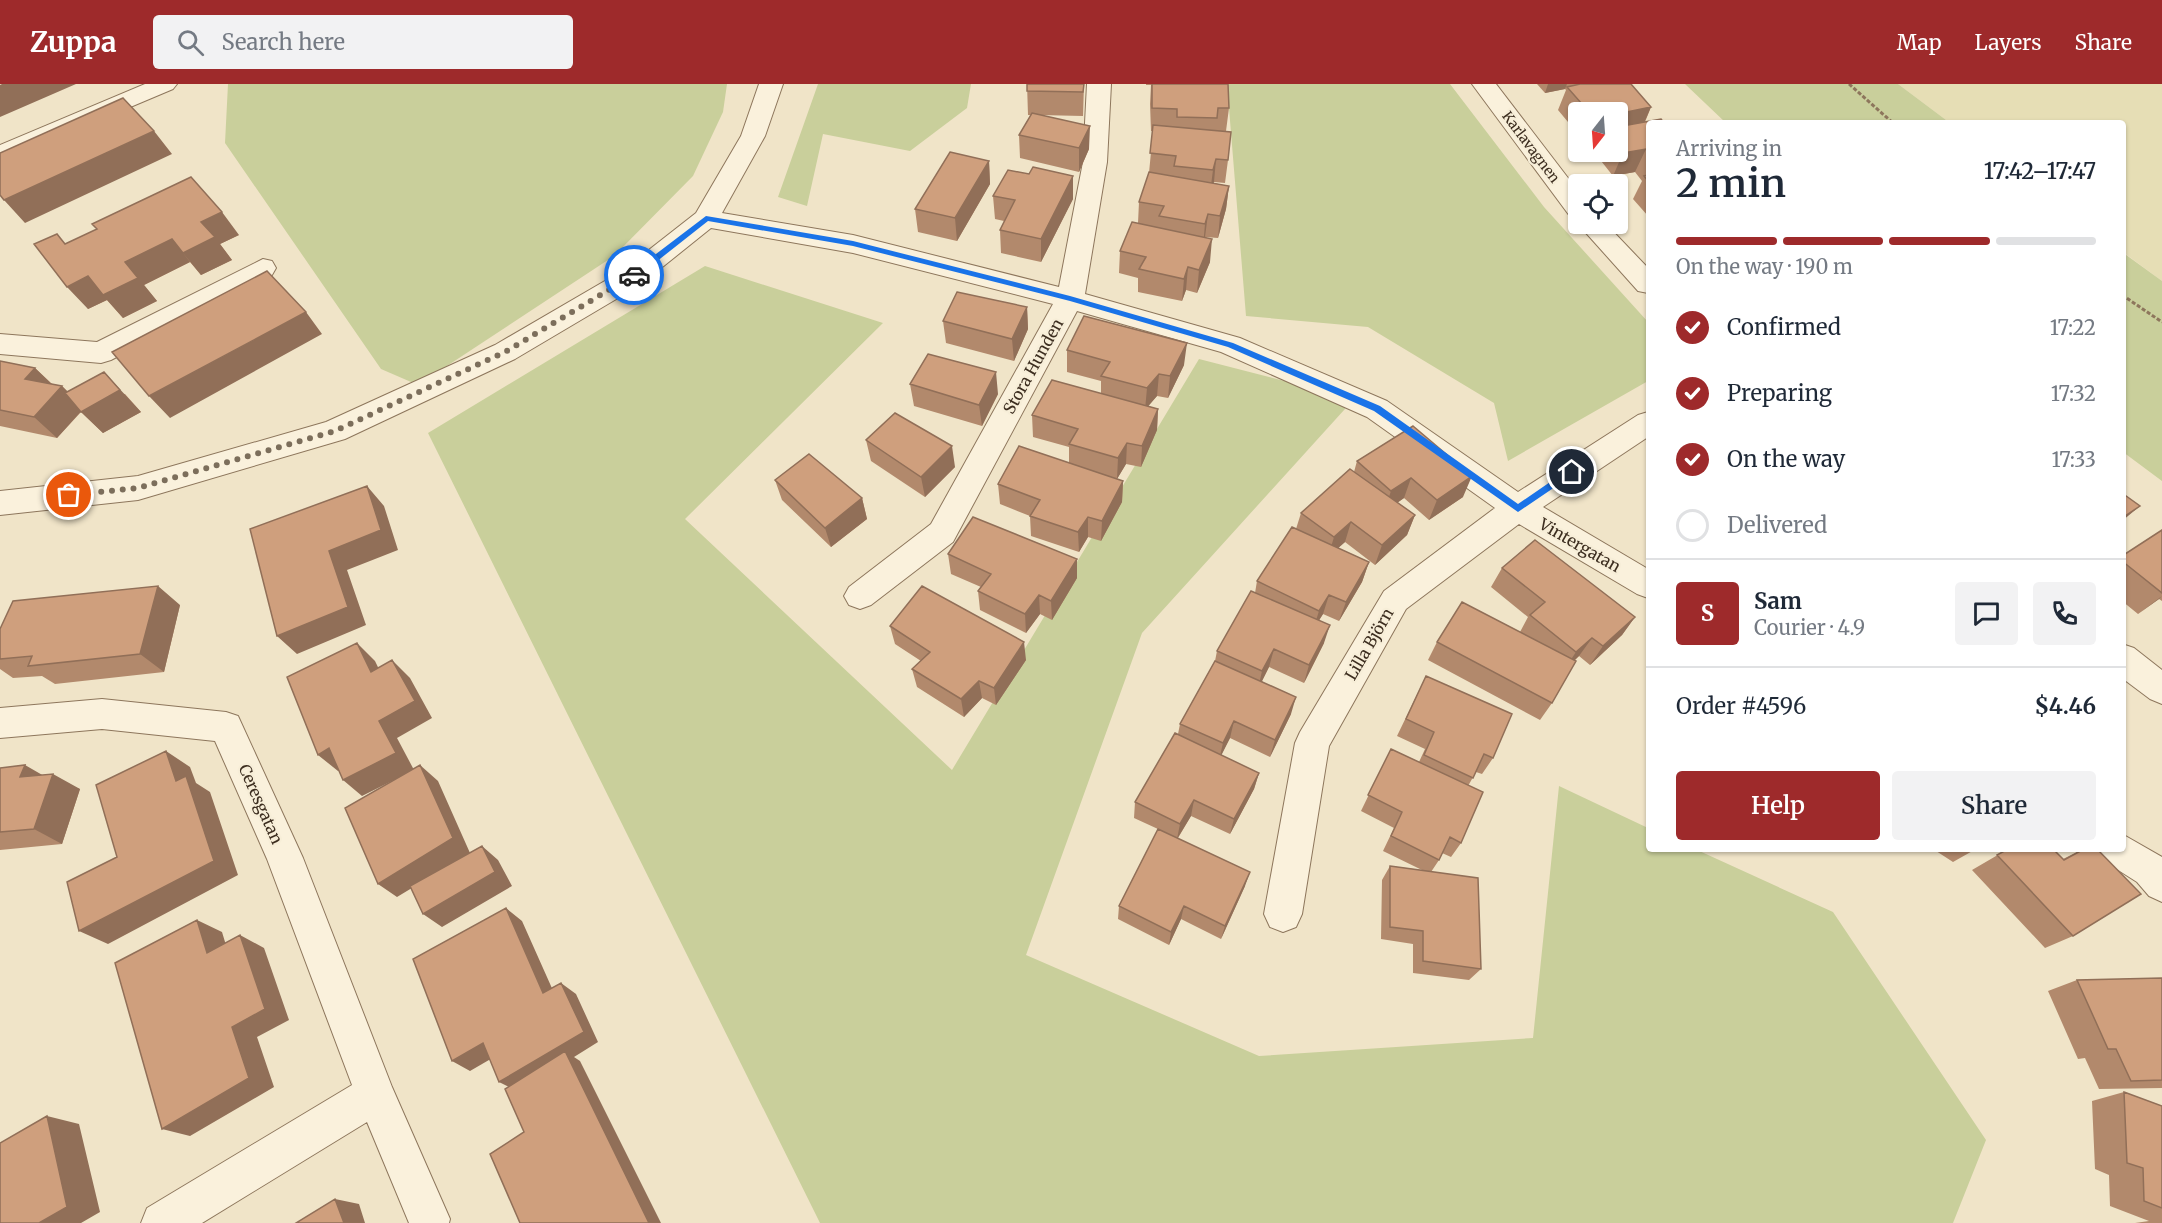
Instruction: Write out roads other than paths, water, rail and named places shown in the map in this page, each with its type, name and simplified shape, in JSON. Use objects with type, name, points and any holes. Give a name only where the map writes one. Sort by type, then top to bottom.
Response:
[{"type":"street","points":[[0,154],[165,84]]},
{"type":"street","points":[[0,503],[138,488],[335,431],[505,352],[631,278],[706,219],[753,136],[771,84]]},
{"type":"street","name":"Stora Hunden","points":[[860,596],[942,533],[1070,298],[1095,162],[1099,84]]},
{"type":"street","name":"Karlavagnen","points":[[1484,84],[1568,196]]},
{"type":"street","name":"Vintergatan","points":[[706,219],[853,244],[1070,298],[1230,345],[1377,408],[1518,508],[1646,584]]},
{"type":"street","points":[[1600,234],[1646,282]]},
{"type":"street","points":[[0,344],[101,353],[262,268]]},
{"type":"street","name":"Lilla Björn","points":[[1283,914],[1312,743],[1395,600],[1518,508],[1646,424]]},
{"type":"street","points":[[2126,661],[2162,689]]},
{"type":"street","name":"Ceresgatan","points":[[0,723],[102,714],[226,726],[285,858],[375,1094],[429,1219]]},
{"type":"street","points":[[2122,852],[2150,870],[2162,884]]},
{"type":"street","points":[[162,1223],[375,1094]]}]
